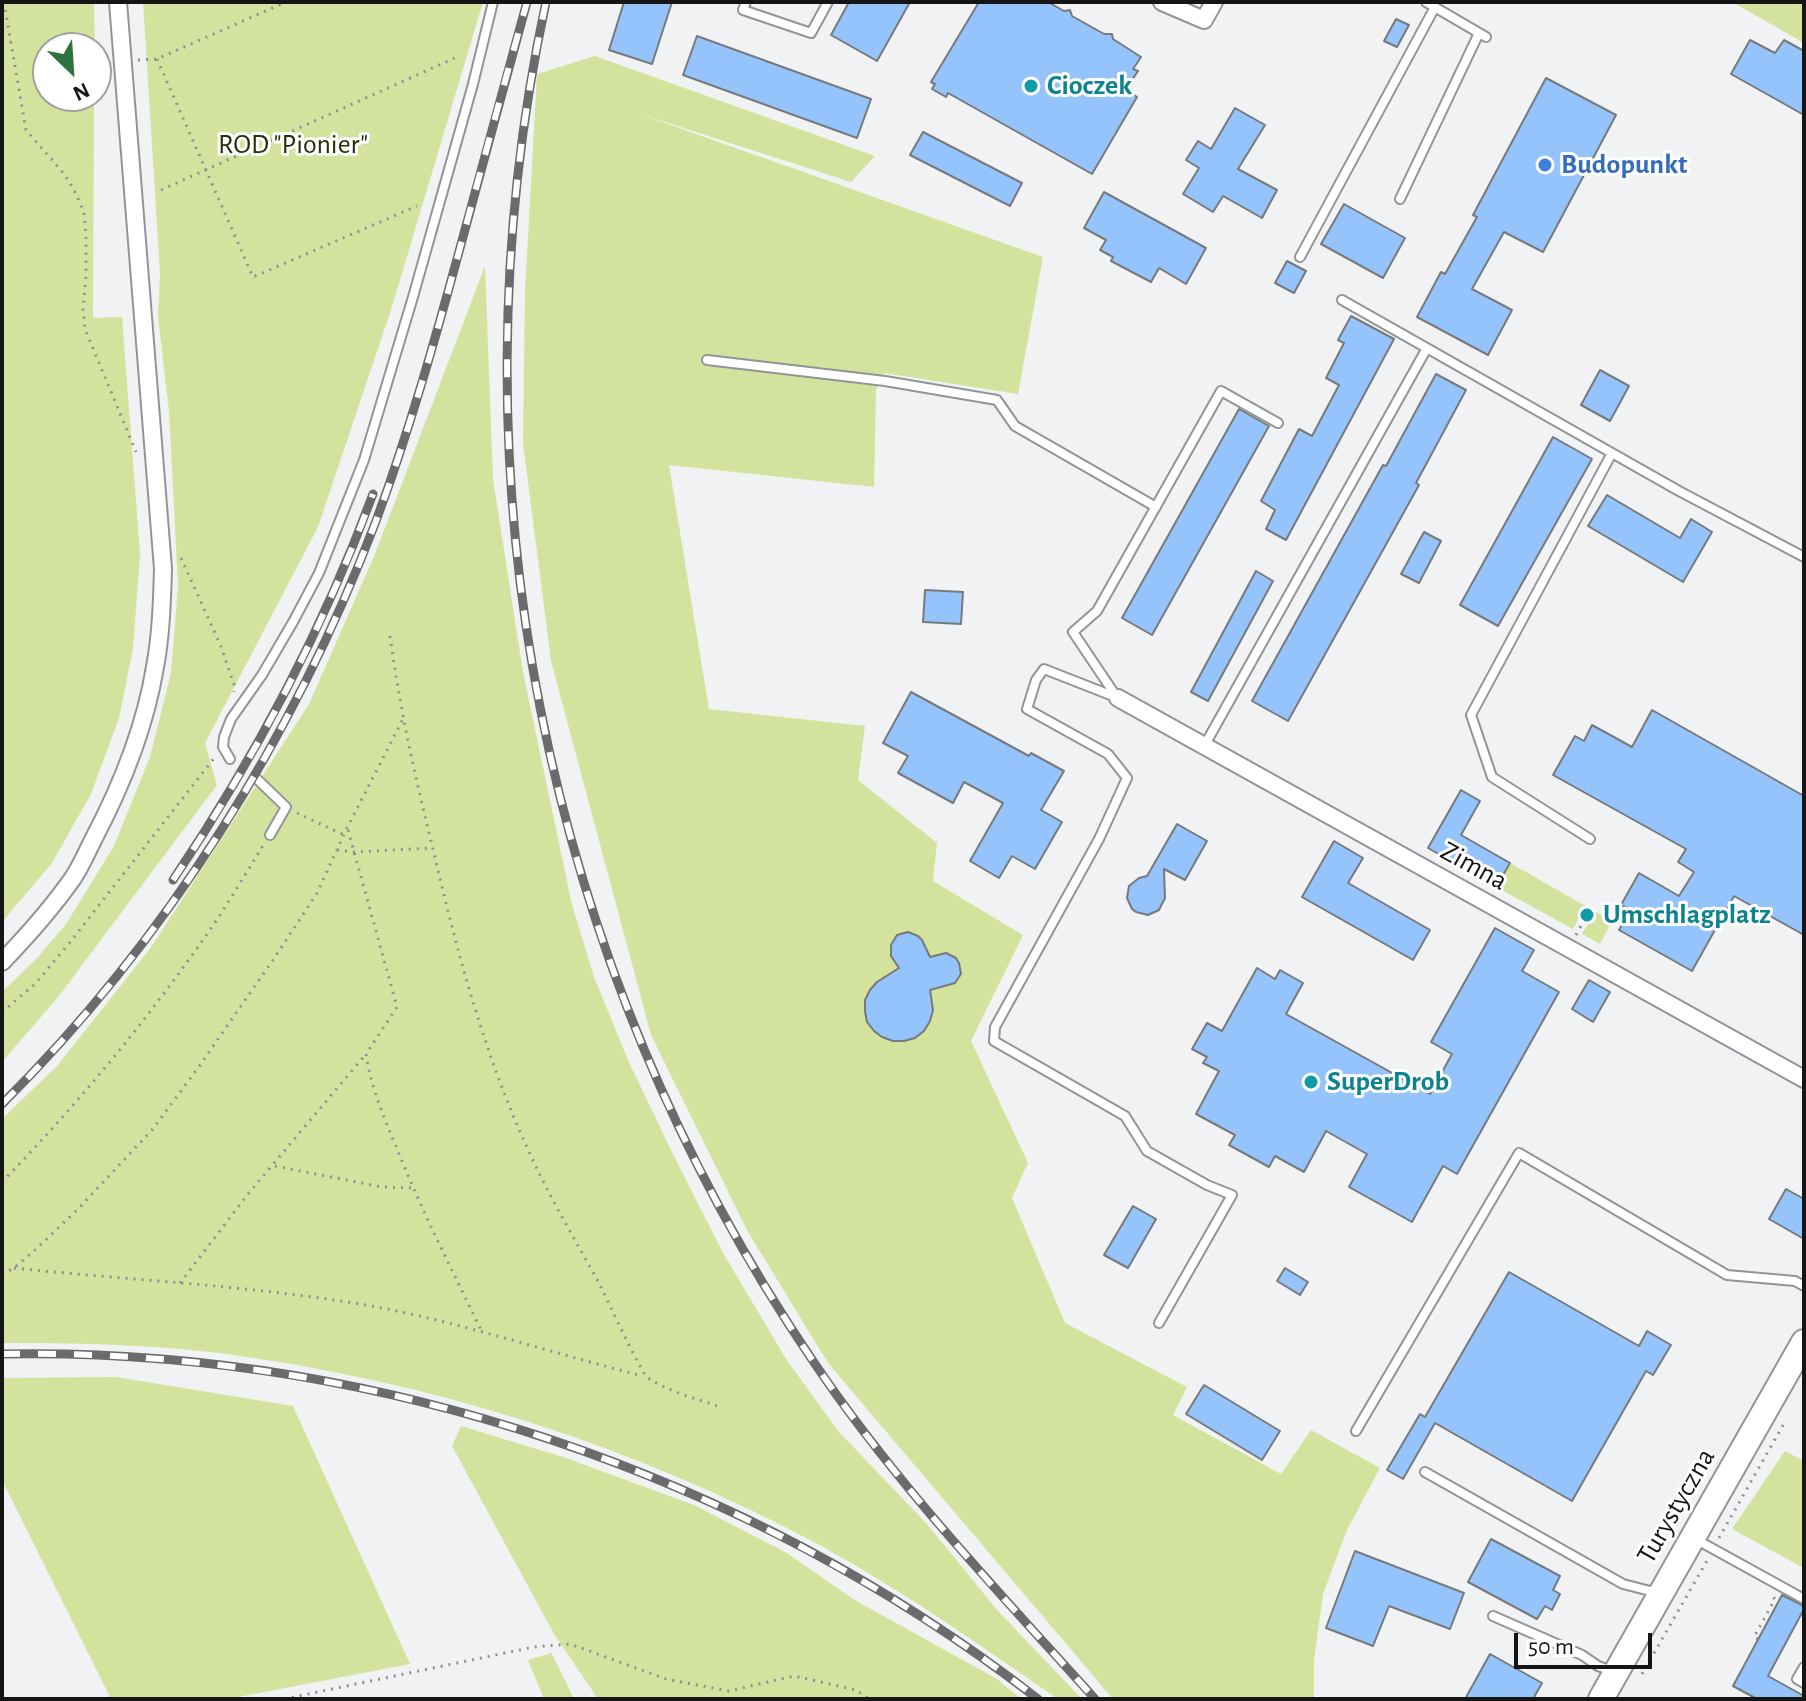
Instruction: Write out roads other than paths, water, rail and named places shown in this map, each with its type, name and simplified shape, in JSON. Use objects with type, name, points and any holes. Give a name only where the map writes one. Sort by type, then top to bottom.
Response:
[{"type":"main road","name":"Turystyczna","points":[[1601,1699],[1804,1344]]},
{"type":"street","points":[[2,962],[35,928],[75,875],[106,817],[130,763],[149,702],[156,664],[163,569],[118,2]]},
{"type":"street","points":[[1162,2],[1204,20],[1214,2]]},
{"type":"street","name":"Zimna","points":[[1118,698],[1804,1079]]},
{"type":"lane","points":[[230,759],[223,747],[231,719],[270,662],[319,573],[364,460],[473,84],[493,2]]},
{"type":"lane","points":[[746,2],[743,10],[811,33],[828,2]]},
{"type":"lane","points":[[1400,199],[1482,35],[1426,2]]},
{"type":"lane","points":[[1300,257],[1435,7]]},
{"type":"lane","points":[[1342,300],[1679,491],[1804,557]]},
{"type":"lane","points":[[1207,741],[1427,348]]},
{"type":"lane","points":[[707,360],[885,381],[997,400],[1015,426],[1156,507]]},
{"type":"lane","points":[[1118,698],[1073,632],[1097,611],[1221,391],[1278,423]]},
{"type":"lane","points":[[1590,839],[1492,777],[1471,715],[1612,453]]},
{"type":"lane","points":[[1118,698],[1044,669],[1036,680],[1027,709],[1108,754],[1127,778],[1099,839],[995,1027],[994,1041],[1125,1116],[1147,1151],[1207,1185],[1232,1195],[1159,1323]]},
{"type":"lane","points":[[258,780],[286,807],[270,835]]},
{"type":"lane","points":[[1356,1431],[1519,1153],[1727,1275],[1795,1281],[1804,1286]]},
{"type":"lane","points":[[1425,1472],[1623,1584],[1660,1594]]},
{"type":"lane","points":[[1693,1537],[1804,1599]]},
{"type":"lane","points":[[1493,1616],[1616,1672]]},
{"type":"lane","points":[[1804,1667],[1797,1679],[1804,1683]]},
{"type":"railway","points":[[2,1104],[62,1041],[118,975],[171,905],[220,832],[306,680],[343,601],[400,454],[441,317],[527,2]]},
{"type":"railway","points":[[546,2],[517,179],[507,357],[515,534],[540,709],[583,880],[643,1047],[720,1208],[813,1361],[912,1493],[1095,1699]]},
{"type":"railway","points":[[173,880],[232,788],[285,693],[332,595],[373,494]]},
{"type":"railway","points":[[2,1354],[141,1358],[279,1373],[415,1400],[549,1439],[679,1489],[805,1549],[925,1619],[1038,1699]]},
{"type":"place","name":"Cioczek","points":[[1031,86]]},
{"type":"place","name":"Budopunkt","points":[[1545,165]]},
{"type":"place","name":"Umschlagplatz","points":[[1587,915]]},
{"type":"place","name":"SuperDrob","points":[[1311,1082]]},
{"type":"park label","name":"ROD \"Pionier\"","points":[[293,145]]}]
